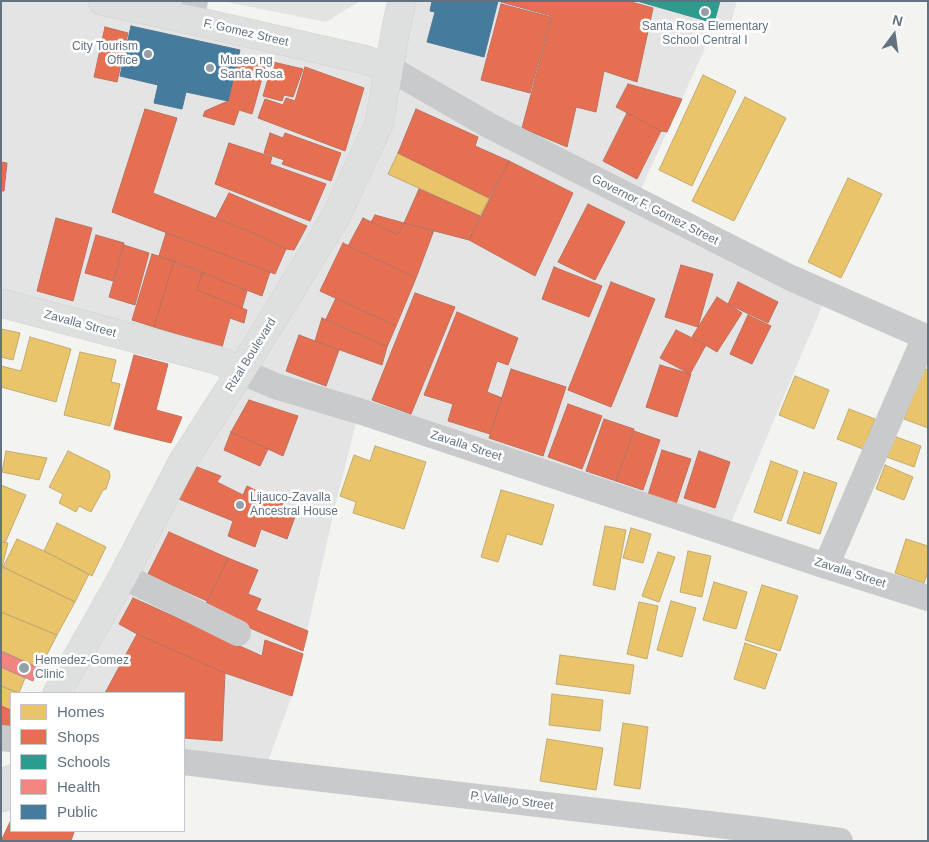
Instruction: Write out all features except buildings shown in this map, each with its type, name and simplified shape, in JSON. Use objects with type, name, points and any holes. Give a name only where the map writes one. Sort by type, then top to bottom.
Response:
[{"type":"main road","name":"F. Gomez Street","points":[[102,1],[193,11],[389,68]]},
{"type":"main road","name":"Rizal Boulevard","points":[[59,692],[183,462],[335,218],[379,124],[402,1]]},
{"type":"main road","name":"Zavalla Street","points":[[1,303],[217,360],[241,371]]},
{"type":"main road","points":[[1,798],[10,781]]},
{"type":"street","name":"Governor F. Gomez Street","points":[[389,68],[490,126],[791,278],[926,337]]},
{"type":"street","points":[[826,566],[926,337]]},
{"type":"street","name":"Zavalla Street","points":[[241,371],[275,386],[368,414],[928,598]]},
{"type":"street","points":[[123,576],[238,633]]},
{"type":"street","name":"P. Vallejo Street","points":[[185,762],[840,841]]},
{"type":"shaded area","points":[[1,1],[102,1],[389,68],[402,1],[737,1],[730,27],[716,24],[636,200],[827,294],[727,532],[359,411],[334,511],[293,693],[264,772],[185,762],[185,692],[58,692],[241,371],[1,304]]},
{"type":"shaded area","points":[[221,1],[360,1],[326,22]]},
{"type":"place","name":"Santa Rosa Elementary School Central I","points":[[705,12]]},
{"type":"place","name":"City Tourism Office","points":[[148,54]]},
{"type":"place","name":"Museo ng Santa Rosa","points":[[210,68]]},
{"type":"place","name":"Lijauco-Zavalla Ancestral House","points":[[240,505]]},
{"type":"place","name":"Hemedez-Gomez Clinic","points":[[24,668]]}]
